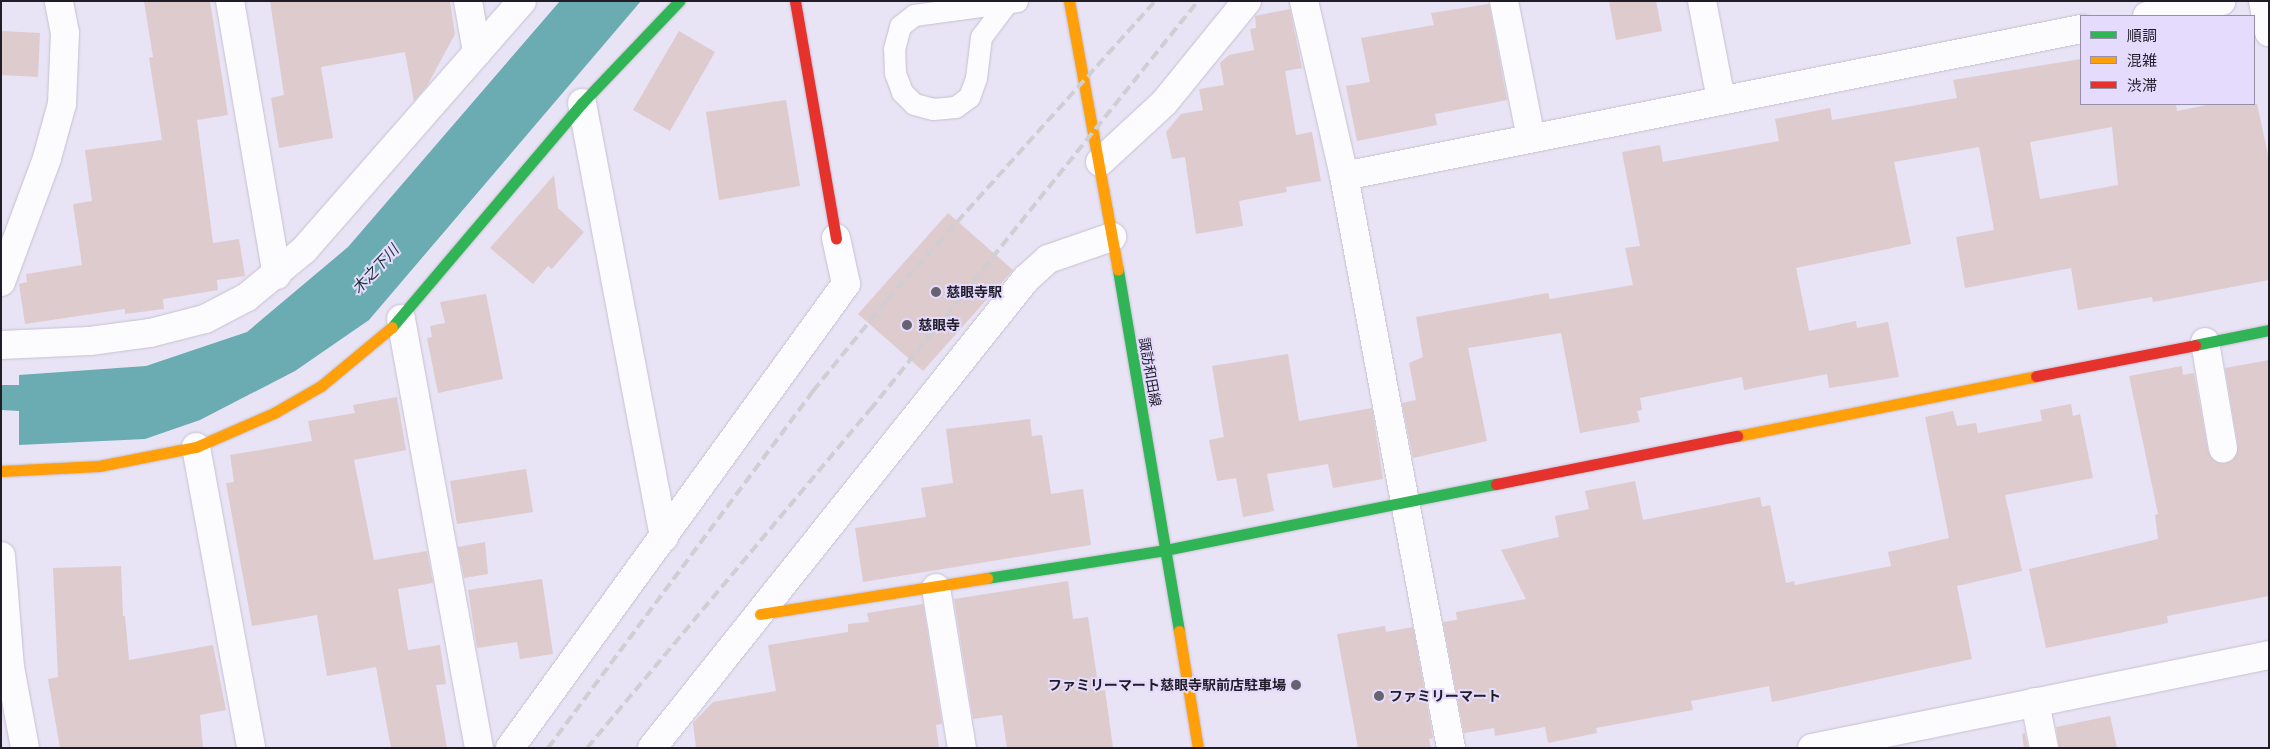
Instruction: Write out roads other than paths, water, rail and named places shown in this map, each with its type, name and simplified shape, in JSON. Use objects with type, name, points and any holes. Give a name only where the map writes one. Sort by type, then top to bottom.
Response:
[{"type":"street","points":[[1,282],[47,158],[62,104],[65,33],[59,1]]},
{"type":"street","points":[[230,1],[277,275]]},
{"type":"street","points":[[468,1],[477,52]]},
{"type":"street","points":[[1,345],[90,341],[177,326],[205,319],[247,297],[277,275],[304,250],[522,1]]},
{"type":"street","points":[[1,471],[99,466],[196,446],[274,413],[321,386],[401,319],[582,103],[679,1]]},
{"type":"street","points":[[510,748],[846,284],[836,238],[795,1]]},
{"type":"street","name":"諏訪和田線","points":[[1068,1],[1100,162],[1198,748]]},
{"type":"street","points":[[1100,162],[1164,103],[1247,1]]},
{"type":"street","points":[[1304,1],[1344,176],[1451,748]]},
{"type":"street","points":[[1504,1],[1531,138]]},
{"type":"street","points":[[1702,1],[1721,100]]},
{"type":"street","points":[[2152,15],[2222,1]]},
{"type":"street","points":[[2263,1],[2269,32]]},
{"type":"street","points":[[1344,176],[2080,29]]},
{"type":"street","points":[[582,103],[664,537]]},
{"type":"street","points":[[652,748],[1026,280],[1048,259],[1112,237]]},
{"type":"street","points":[[401,319],[479,748]]},
{"type":"street","points":[[760,614],[936,588],[1165,550],[2269,330]]},
{"type":"street","points":[[2205,342],[2223,448]]},
{"type":"street","points":[[196,446],[251,748]]},
{"type":"street","points":[[1,556],[5,650],[16,737]]},
{"type":"street","points":[[936,588],[962,748]]},
{"type":"street","points":[[1812,748],[2269,655]]},
{"type":"street","points":[[2035,702],[2044,748]]},
{"type":"lane","points":[[1012,3],[981,37],[976,78],[969,97],[955,107],[933,109],[914,104],[902,92],[895,72],[894,48],[900,26],[914,15],[932,11],[1012,3]]},
{"type":"water","name":"木之下川","points":[[560,1],[641,1],[369,320],[295,371],[200,420],[145,439],[19,445],[19,411],[1,410],[1,385],[19,385],[19,375],[146,366],[247,332],[348,247]]},
{"type":"railway","points":[[548,748],[813,391],[887,300],[1155,1]]},
{"type":"railway","points":[[587,748],[870,410],[1198,1]]},
{"type":"place","name":"慈眼寺駅","points":[[936,292]]},
{"type":"place","name":"慈眼寺","points":[[907,325]]},
{"type":"place","name":"ファミリーマート慈眼寺駅前店駐車場","points":[[1296,685]]},
{"type":"place","name":"ファミリーマート","points":[[1379,696]]}]
